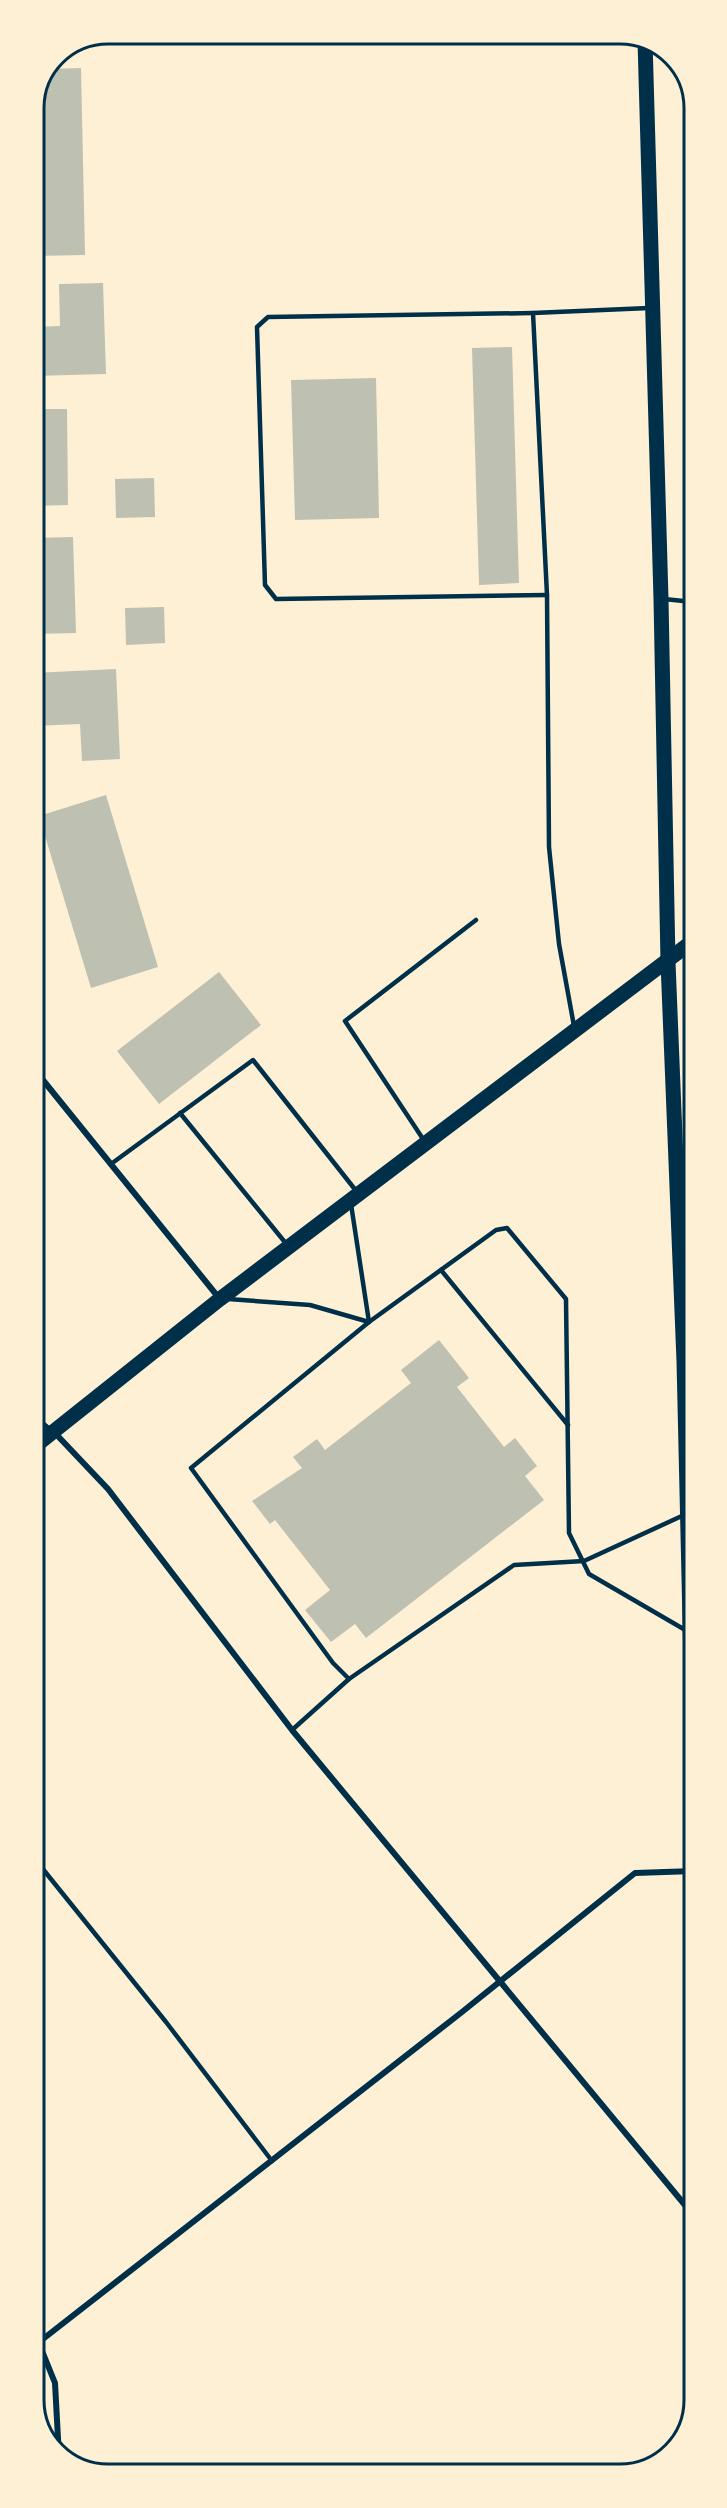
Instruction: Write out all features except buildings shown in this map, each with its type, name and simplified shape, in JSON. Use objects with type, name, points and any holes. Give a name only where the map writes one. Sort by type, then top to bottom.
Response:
[{"type":"main road","points":[[645,49],[661,599],[668,962],[684,1284]]},
{"type":"main road","points":[[44,1439],[220,1299],[684,949]]},
{"type":"street","points":[[44,1081],[220,1299]]},
{"type":"street","points":[[53,1432],[108,1489],[292,1730],[684,2204]]},
{"type":"street","points":[[44,2339],[502,1981],[635,1873],[684,1871]]},
{"type":"street","points":[[44,2359],[55,2383],[58,2442]]},
{"type":"lane","points":[[547,595],[276,599],[265,585],[257,327],[268,317],[533,313],[651,308]]},
{"type":"lane","points":[[533,313],[547,595],[549,847],[559,944],[575,1032]]},
{"type":"lane","points":[[661,599],[684,601]]},
{"type":"lane","points":[[426,1144],[345,1021],[476,920]]},
{"type":"lane","points":[[111,1164],[253,1060],[355,1197],[369,1322]]},
{"type":"lane","points":[[180,1113],[288,1247]]},
{"type":"lane","points":[[349,1679],[333,1663],[191,1468],[369,1322],[496,1230],[507,1228],[566,1299],[569,1533],[589,1574],[684,1630]]},
{"type":"lane","points":[[441,1270],[568,1425]]},
{"type":"lane","points":[[220,1299],[310,1305],[369,1322]]},
{"type":"lane","points":[[44,1424],[53,1432]]},
{"type":"lane","points":[[292,1730],[349,1679],[514,1565],[584,1561],[684,1515]]},
{"type":"lane","points":[[44,1870],[166,2022],[272,2161]]}]
